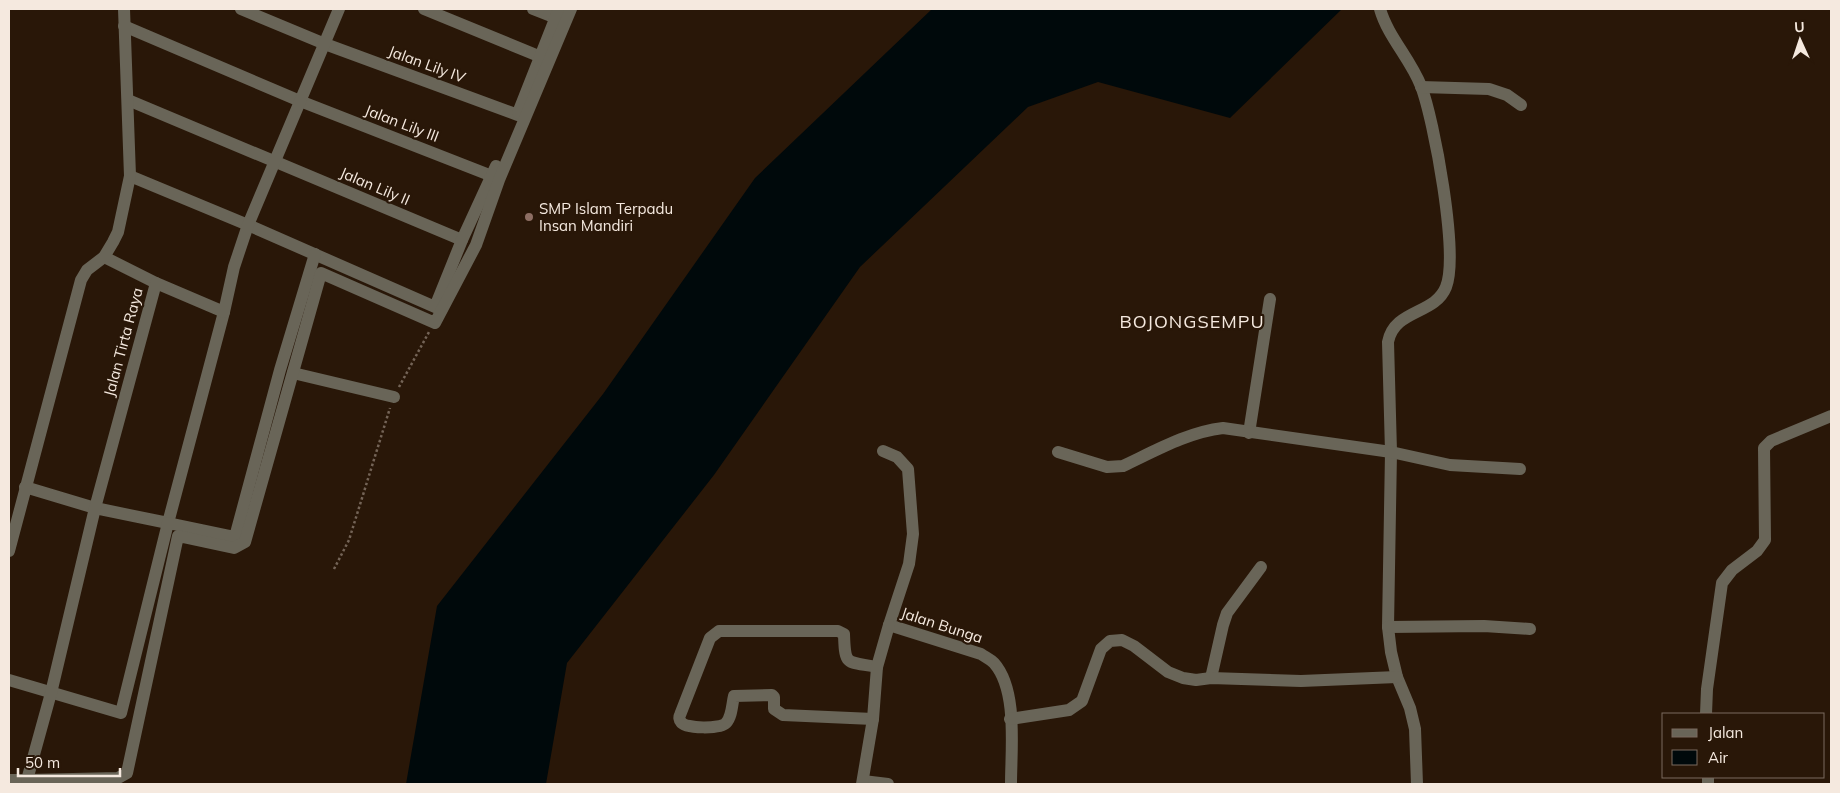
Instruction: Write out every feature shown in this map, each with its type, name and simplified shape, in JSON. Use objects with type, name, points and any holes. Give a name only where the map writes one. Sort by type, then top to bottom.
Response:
[{"type":"street","points":[[9,551],[81,280],[87,270],[104,257],[118,232],[130,176],[124,9]]},
{"type":"street","name":"Jalan Lily IV","points":[[241,9],[325,44],[518,115]]},
{"type":"street","points":[[9,680],[121,713],[234,267],[248,225],[339,9]]},
{"type":"street","points":[[424,9],[541,57]]},
{"type":"street","points":[[130,176],[248,225],[435,307],[462,240],[518,115],[558,13],[533,9]]},
{"type":"street","points":[[9,780],[118,778],[127,773],[178,536],[234,548],[245,542],[321,273],[435,323],[476,245],[499,180],[571,9]]},
{"type":"street","points":[[1380,9],[1383,18],[1413,66],[1430,116],[1446,208],[1450,262],[1446,287],[1438,300],[1401,320],[1393,327],[1388,342],[1391,452],[1388,627],[1397,677],[1411,713],[1415,730],[1417,784]]},
{"type":"street","name":"Jalan Lily III","points":[[124,26],[300,100],[492,176]]},
{"type":"street","points":[[1421,87],[1489,89],[1507,95],[1521,105]]},
{"type":"street","name":"Jalan Lily II","points":[[128,100],[462,240]]},
{"type":"street","points":[[25,487],[95,508],[235,537],[280,370],[315,254]]},
{"type":"street","points":[[104,257],[156,283]]},
{"type":"street","name":"Jalan Tirta Raya","points":[[27,780],[51,693],[95,508],[156,283],[224,312]]},
{"type":"street","points":[[1250,432],[1270,299]]},
{"type":"street","points":[[293,373],[394,397]]},
{"type":"street","points":[[1706,713],[1707,689],[1722,583],[1732,570],[1757,551],[1765,540],[1764,448],[1771,441],[1831,416]]},
{"type":"street","points":[[1058,452],[1114,468],[1123,466],[1186,438],[1209,430],[1223,428],[1391,452],[1450,465],[1520,469]]},
{"type":"street","name":"Jalan Bunga","points":[[883,452],[897,457],[908,469],[913,534],[908,564],[890,625],[981,654],[992,661],[1001,673],[1007,688],[1010,720],[1011,784]]},
{"type":"street","points":[[1211,678],[1227,614],[1261,567]]},
{"type":"street","points":[[888,784],[863,783],[872,719],[876,667],[890,625]]},
{"type":"street","points":[[1388,627],[1484,626],[1530,629]]},
{"type":"street","points":[[872,719],[783,715],[774,709],[774,697],[772,695],[734,696],[728,721],[720,727],[690,727],[679,721],[710,638],[719,631],[838,631],[844,634],[845,657],[848,661],[876,667]]},
{"type":"street","points":[[1010,720],[1069,710],[1082,700],[1101,649],[1110,641],[1122,640],[1134,646],[1168,672],[1183,678],[1196,680],[1211,678],[1301,681],[1397,677]]},
{"type":"path","points":[[334,569],[348,540],[394,397],[435,323]]},
{"type":"water","points":[[932,9],[1342,9],[1230,118],[1098,82],[1028,107],[860,267],[714,475],[567,663],[546,784],[406,784],[437,606],[603,394],[755,178]]},
{"type":"place","name":"SMP Islam Terpadu Insan Mandiri","points":[[529,217]]},
{"type":"district","name":"BOJONGSEMPU","points":[[1192,321]]}]
